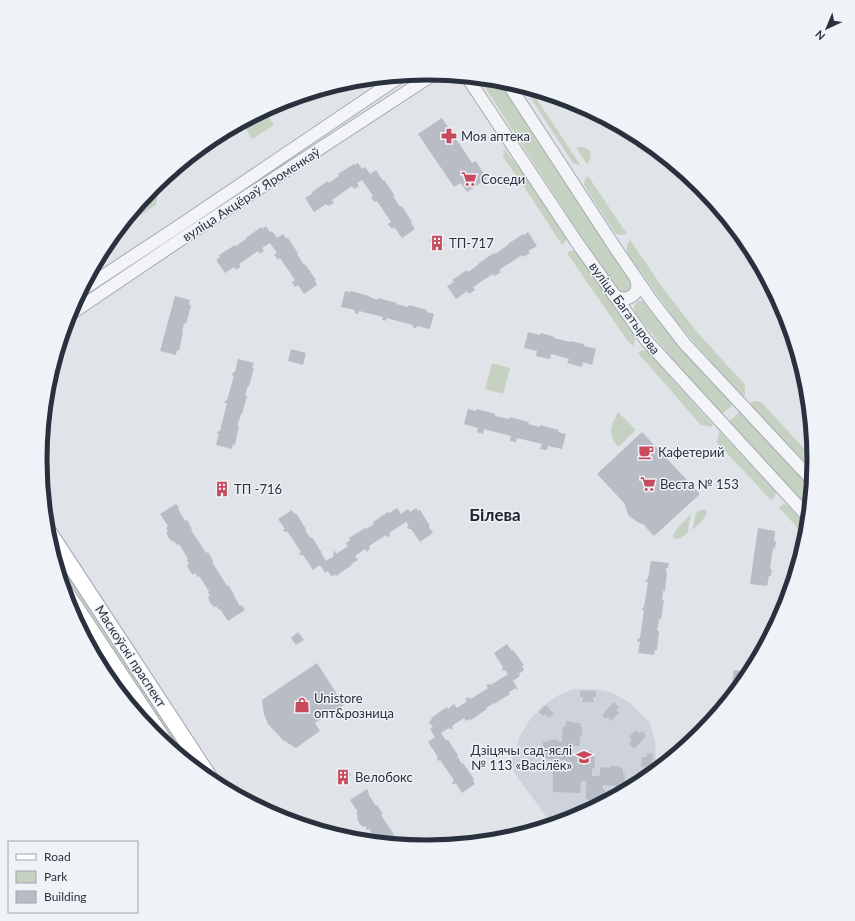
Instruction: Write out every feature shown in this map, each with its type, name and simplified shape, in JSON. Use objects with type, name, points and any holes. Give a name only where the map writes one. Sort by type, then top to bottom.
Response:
[{"type":"main road","name":"Маскоўскі праспект","points":[[56,543],[203,767]]},
{"type":"main road","name":"Маскоўскі праспект","points":[[78,611],[154,726]]},
{"type":"street","name":"вуліца Акцёраў Яроменкаў","points":[[79,309],[186,236],[425,80]]},
{"type":"street","name":"вуліца Акцёраў Яроменкаў","points":[[90,285],[392,82]]},
{"type":"street","name":"вуліца Багатырова","points":[[471,82],[576,241],[646,340],[805,513]]},
{"type":"street","name":"вуліца Багатырова","points":[[512,89],[651,300],[685,344],[807,475]]},
{"type":"street","points":[[613,294],[620,298],[628,298],[632,296],[637,290],[638,286],[636,279]]},
{"type":"street","points":[[629,317],[628,304],[634,298],[644,297],[651,300]]},
{"type":"shaded area","name":"Дзіцячы сад-яслі № 113 «Васілёк»","points":[[573,689],[594,689],[610,692],[629,702],[649,722],[655,740],[656,762],[656,764],[639,777],[618,790],[596,802],[552,820],[546,816],[515,774],[511,762],[520,736],[529,721],[542,707],[557,696]]},
{"type":"green space","points":[[483,84],[503,87],[629,279],[631,286],[629,291],[624,293],[617,289]]},
{"type":"green space","points":[[528,94],[534,95],[581,166],[573,163]]},
{"type":"green space","points":[[268,115],[274,125],[252,139],[244,127]]},
{"type":"green space","points":[[584,147],[590,152],[591,155],[587,164],[576,148]]},
{"type":"green space","points":[[504,149],[526,176],[567,236],[562,245],[503,157]]},
{"type":"green space","points":[[588,176],[627,234],[620,235],[615,233],[584,185],[585,179]]},
{"type":"green space","points":[[158,191],[156,205],[141,215],[137,215]]},
{"type":"green space","points":[[630,240],[665,291],[697,332],[745,385],[744,396],[721,373],[679,325],[627,253],[627,246]]},
{"type":"green space","points":[[570,251],[577,252],[634,334],[635,340],[633,346],[627,340],[567,253]]},
{"type":"green space","points":[[639,301],[643,301],[647,304],[734,404],[722,414],[677,364],[635,313],[634,306]]},
{"type":"green space","points":[[642,350],[647,351],[713,425],[711,427],[701,425],[638,353]]},
{"type":"green space","points":[[492,363],[510,368],[503,394],[485,389]]},
{"type":"green space","points":[[753,401],[761,402],[808,452],[808,458],[803,460],[750,404]]},
{"type":"green space","points":[[740,411],[807,484],[805,504],[729,422]]},
{"type":"green space","points":[[618,412],[636,430],[618,447],[612,437],[611,430]]},
{"type":"green space","points":[[719,431],[774,490],[776,493],[771,500],[717,443]]},
{"type":"green space","points":[[784,504],[787,505],[803,523],[801,533],[779,507]]},
{"type":"green space","points":[[701,510],[707,510],[705,516],[692,530],[696,513]]},
{"type":"green space","points":[[691,514],[687,534],[675,539],[673,536],[681,524]]},
{"type":"green space","points":[[60,558],[191,758],[177,747],[64,573]]},
{"type":"building","points":[[442,118],[472,163],[476,161],[487,179],[467,192],[461,183],[454,187],[418,134]]},
{"type":"building","points":[[358,163],[362,169],[365,167],[370,174],[376,170],[395,196],[393,196],[400,207],[402,206],[415,229],[402,238],[394,227],[392,229],[388,224],[391,222],[377,201],[374,202],[371,197],[373,196],[362,180],[357,183],[359,186],[356,188],[354,189],[352,186],[332,200],[334,203],[328,206],[326,204],[314,212],[305,198],[328,181],[329,183],[339,176],[338,174]]},
{"type":"building","points":[[266,226],[277,238],[283,234],[286,238],[288,238],[304,265],[305,264],[316,280],[317,285],[304,294],[298,285],[295,287],[292,282],[295,280],[280,258],[278,260],[274,255],[277,253],[270,243],[262,248],[264,251],[260,254],[258,251],[239,264],[241,266],[236,270],[234,267],[225,273],[216,260],[220,257],[219,255],[235,245],[236,246],[261,227],[262,229]]},
{"type":"building","points":[[528,232],[537,246],[528,251],[530,253],[523,257],[522,255],[499,270],[501,272],[495,276],[493,274],[473,287],[475,290],[469,294],[467,291],[456,299],[447,286],[454,282],[452,280],[467,270],[468,272],[494,253],[495,254]]},
{"type":"building","name":"ТП-717","points":[[438,235],[445,245],[436,251],[429,240]]},
{"type":"building","points":[[345,291],[351,291],[378,300],[378,298],[408,307],[409,305],[427,310],[427,312],[434,314],[430,329],[417,326],[414,328],[413,325],[386,318],[386,321],[382,320],[383,317],[359,311],[358,314],[355,313],[355,310],[341,307]]},
{"type":"building","points":[[175,296],[190,300],[189,305],[191,305],[186,324],[184,323],[179,351],[177,350],[176,355],[160,351]]},
{"type":"building","points":[[528,332],[540,335],[541,333],[555,337],[554,338],[584,344],[584,346],[596,349],[592,365],[583,362],[582,367],[567,363],[569,359],[551,354],[550,359],[536,356],[537,351],[524,348]]},
{"type":"building","points":[[291,349],[306,353],[303,365],[288,361]]},
{"type":"building","points":[[238,359],[254,363],[252,368],[254,368],[245,395],[247,396],[242,414],[237,426],[239,426],[235,445],[233,444],[232,449],[216,445],[219,434],[217,432],[220,431],[227,403],[224,403],[227,400],[234,376],[231,375],[235,372]]},
{"type":"building","points":[[468,409],[476,411],[477,409],[495,414],[495,416],[509,419],[510,417],[529,422],[528,424],[540,427],[540,425],[559,430],[558,432],[566,434],[562,449],[548,446],[547,450],[540,449],[542,444],[517,438],[516,442],[510,441],[511,436],[484,429],[483,434],[477,432],[478,428],[464,424]]},
{"type":"building","name":"Веста № 153","points":[[642,432],[700,494],[654,536],[643,524],[629,516],[625,504],[597,474]]},
{"type":"building","name":"ТП -716","points":[[223,481],[229,491],[222,496],[215,486]]},
{"type":"building","points":[[176,504],[185,521],[187,520],[192,529],[191,530],[206,553],[208,552],[213,561],[212,562],[227,586],[228,585],[234,594],[240,606],[242,605],[245,610],[228,621],[220,609],[219,610],[216,606],[214,607],[210,603],[208,597],[210,596],[209,591],[199,576],[198,577],[195,573],[193,575],[189,570],[187,565],[189,564],[188,559],[179,544],[177,545],[167,536],[166,532],[168,531],[166,528],[168,526],[160,514]]},
{"type":"building","points":[[397,508],[401,514],[408,509],[410,512],[416,508],[418,511],[420,510],[433,533],[420,542],[411,529],[407,528],[409,526],[406,522],[389,533],[390,535],[387,538],[386,535],[369,546],[370,548],[367,552],[365,549],[355,556],[358,560],[336,576],[335,574],[332,577],[328,571],[325,573],[320,565],[313,570],[303,555],[299,554],[301,552],[287,531],[283,531],[285,529],[278,519],[292,510],[294,514],[296,513],[310,538],[312,537],[326,561],[334,556],[333,552],[335,551],[336,554],[348,546],[346,543],[350,540],[349,538],[374,524],[373,522],[388,512],[389,513]]},
{"type":"building","points":[[758,528],[775,531],[775,549],[773,548],[770,569],[772,569],[771,576],[769,576],[767,586],[750,584]]},
{"type":"building","points":[[651,561],[669,563],[668,568],[666,568],[665,591],[663,591],[662,600],[664,600],[661,619],[659,619],[657,631],[659,631],[657,650],[655,650],[654,655],[638,653],[640,642],[637,641],[640,638],[644,610],[642,609],[644,607],[648,582],[645,581],[647,578],[648,579]]},
{"type":"building","points":[[298,632],[304,640],[296,645],[291,638]]},
{"type":"building","points":[[507,644],[524,665],[522,666],[524,670],[519,674],[520,676],[513,681],[518,689],[517,690],[516,688],[509,692],[510,694],[486,708],[487,709],[471,720],[466,721],[464,718],[452,726],[453,729],[449,728],[441,733],[446,740],[448,740],[462,764],[463,763],[474,779],[475,784],[462,793],[456,783],[454,785],[452,783],[454,780],[440,760],[438,761],[438,757],[428,742],[435,737],[430,729],[433,727],[429,722],[432,719],[431,718],[447,707],[448,709],[454,704],[457,708],[467,701],[465,699],[467,697],[467,699],[469,697],[471,699],[488,688],[486,685],[491,685],[508,674],[505,670],[502,670],[503,667],[494,653]]},
{"type":"building","name":"Unistore опт&розница","points":[[317,663],[344,705],[315,723],[320,731],[296,748],[283,740],[268,724],[264,714],[262,700]]},
{"type":"building","points":[[734,670],[744,672],[744,672],[731,689]]},
{"type":"building","points":[[580,691],[596,691],[596,697],[593,697],[593,702],[583,702],[583,697],[580,697]]},
{"type":"building","points":[[614,702],[619,707],[616,710],[619,713],[611,721],[608,717],[606,719],[602,715]]},
{"type":"building","points":[[546,705],[554,714],[549,718],[545,714],[543,716],[539,712]]},
{"type":"building","points":[[566,721],[580,723],[580,726],[582,727],[582,736],[580,737],[580,745],[571,746],[571,754],[577,754],[581,751],[591,751],[595,756],[595,766],[592,770],[592,776],[600,776],[600,769],[602,767],[609,768],[610,766],[619,766],[620,768],[623,768],[623,774],[625,774],[624,783],[620,782],[618,786],[603,785],[605,797],[595,802],[595,800],[587,800],[586,798],[586,781],[581,781],[580,793],[553,792],[553,765],[566,765],[566,760],[547,759],[545,757],[546,750],[543,750],[543,741],[548,742],[549,740],[558,740],[559,742],[562,742],[563,727],[566,725]]},
{"type":"building","points":[[636,730],[640,733],[642,731],[646,736],[634,749],[629,744],[632,740],[629,737]]},
{"type":"building","points":[[647,753],[653,754],[652,767],[646,772],[646,767],[641,767],[642,757],[647,757]]},
{"type":"building","name":"Велобокс","points":[[348,770],[351,775],[339,783],[336,778]]},
{"type":"building","points":[[367,789],[368,794],[383,814],[381,815],[396,838],[398,837],[400,840],[374,837],[369,829],[367,830],[365,826],[363,827],[359,823],[356,813],[358,812],[350,800]]},
{"type":"place","name":"Моя аптека","points":[[449,136]]},
{"type":"place","name":"Соседи","points":[[469,179]]},
{"type":"place","name":"ТП-717","points":[[437,243]]},
{"type":"place","name":"Кафетерий","points":[[646,452]]},
{"type":"place","name":"Веста № 153","points":[[648,484]]},
{"type":"place","name":"ТП -716","points":[[222,489]]},
{"type":"place","name":"Unistore опт&розница","points":[[302,705]]},
{"type":"place","name":"Дзіцячы сад-яслі № 113 «Васілёк»","points":[[584,757]]},
{"type":"place","name":"Велобокс","points":[[343,777]]},
{"type":"district","name":"Білева","points":[[495,515]]}]
